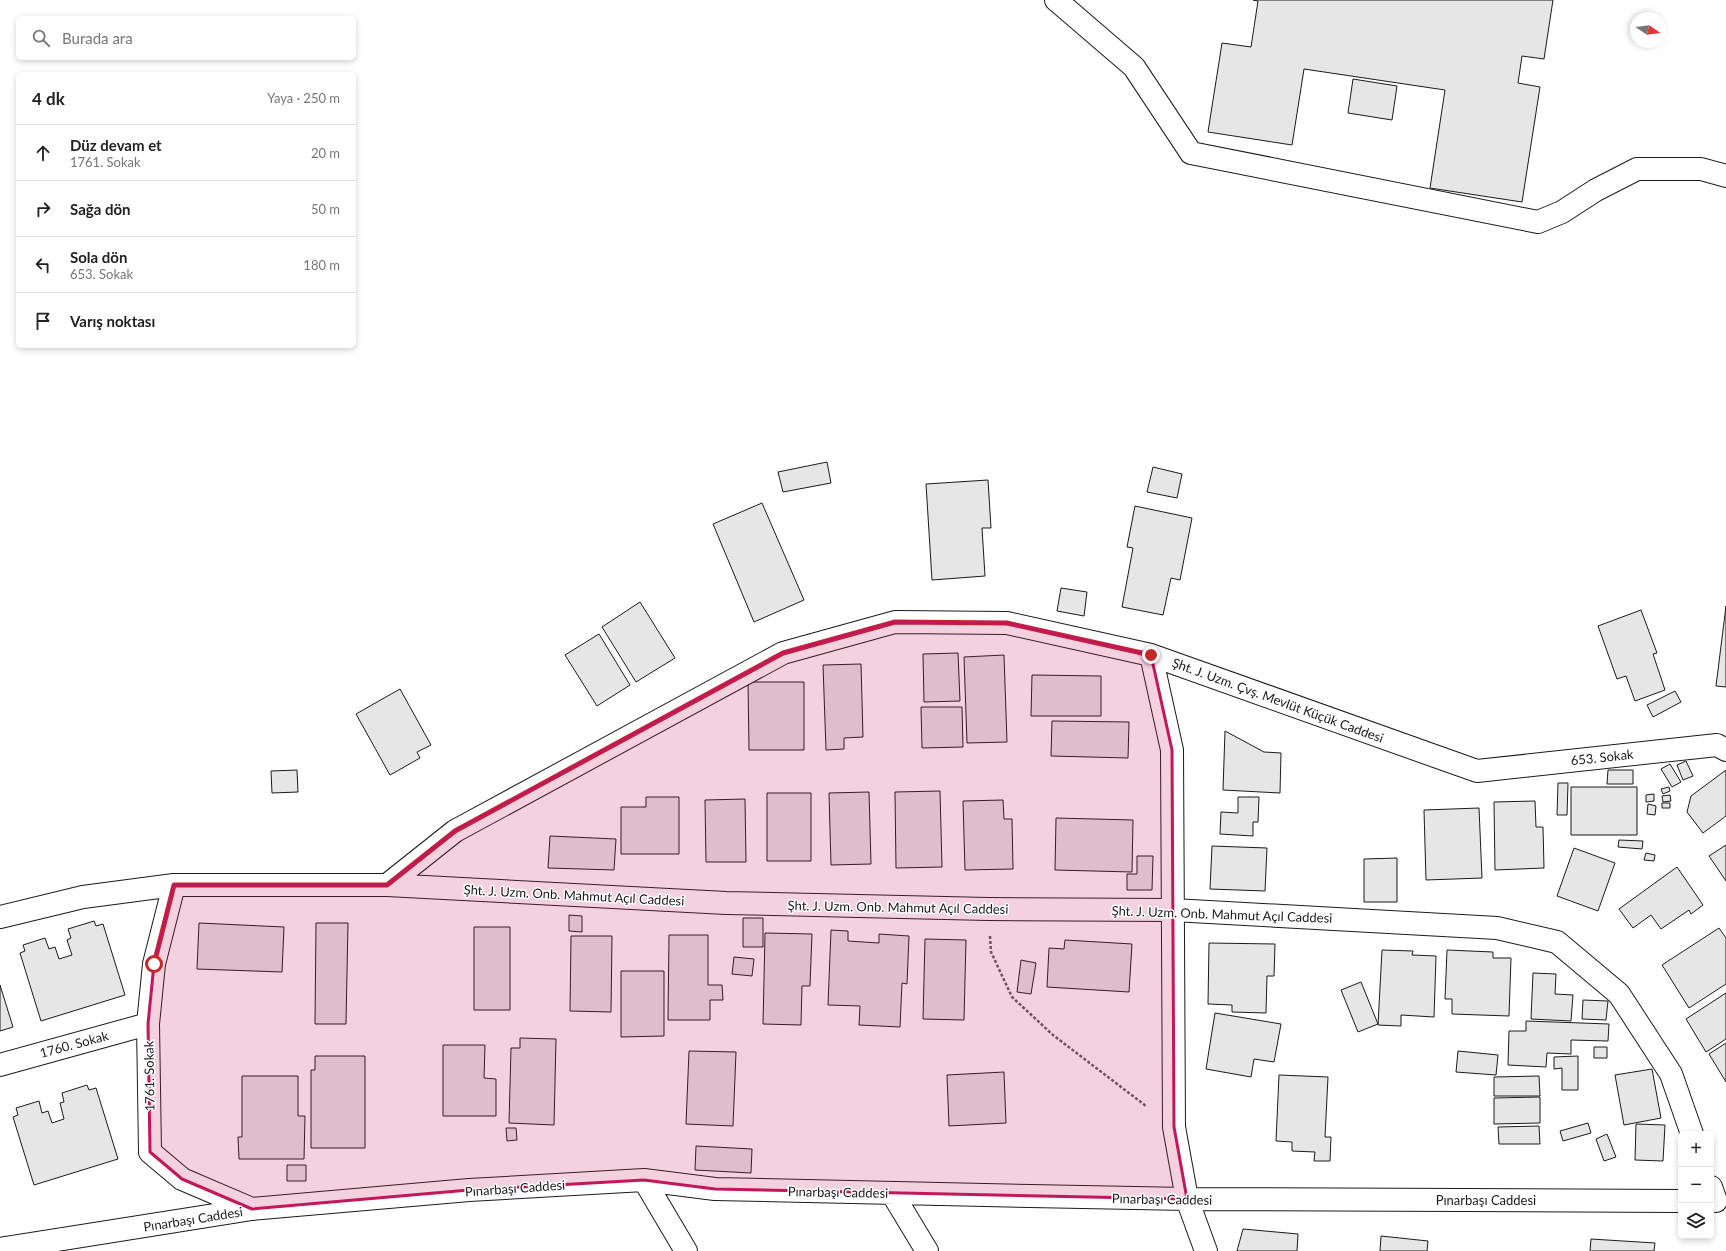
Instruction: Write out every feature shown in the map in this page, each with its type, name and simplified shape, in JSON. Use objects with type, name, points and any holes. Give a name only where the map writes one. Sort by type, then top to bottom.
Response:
[{"type":"street","points":[[1056,0],[1134,67],[1191,153],[1538,222],[1562,212],[1596,190],[1637,169],[1701,169],[1726,176]]},
{"type":"street","points":[[387,885],[455,831],[783,653],[895,622],[1007,623],[1151,655]]},
{"type":"street","name":"Şht. J. Uzm. Çvş. Mevlüt Küçük Caddesi","points":[[1151,655],[1477,771]]},
{"type":"street","name":"Şht. J. Uzm. Çvş. Mevlüt Küçük Caddesi","points":[[1151,655],[1172,750],[1174,1127],[1187,1199],[1206,1251]]},
{"type":"street","name":"653. Sokak","points":[[1477,771],[1717,745],[1726,750]]},
{"type":"street","name":"Şht. J. Uzm. Onb. Mahmut Açıl Caddesi","points":[[0,917],[83,898],[174,885],[387,885],[726,903],[988,909],[1174,910],[1497,928],[1557,942],[1619,994],[1671,1074],[1691,1131]]},
{"type":"street","name":"1761. Sokak","points":[[174,885],[154,964],[148,1024],[150,1152],[182,1180],[252,1210]]},
{"type":"street","name":"1760. Sokak","points":[[0,1065],[148,1024]]},
{"type":"street","points":[[644,1180],[686,1251]]},
{"type":"street","name":"Pınarbaşı Caddesi","points":[[0,1249],[252,1210],[469,1190],[644,1180],[715,1189],[1187,1199],[1678,1201]]},
{"type":"street","points":[[892,1193],[927,1251]]},
{"type":"path","points":[[988,909],[991,952],[1012,997],[1053,1035],[1174,1127]]},
{"type":"highlighted area","points":[[895,622],[1007,623],[1151,655],[1172,750],[1174,1127],[1187,1199],[715,1189],[644,1180],[469,1190],[252,1209],[182,1179],[150,1152],[148,1024],[154,964],[174,885],[387,885],[455,831],[783,653]]},
{"type":"building","points":[[1253,0],[1553,0],[1544,59],[1522,56],[1518,83],[1540,87],[1522,202],[1430,188],[1445,90],[1304,69],[1292,145],[1208,132],[1222,43],[1251,47],[1258,1]]},
{"type":"building","points":[[1353,79],[1397,86],[1392,120],[1348,113]]},
{"type":"building","points":[[827,462],[831,483],[783,492],[778,472]]},
{"type":"building","points":[[1153,467],[1182,474],[1177,498],[1147,492]]},
{"type":"building","points":[[988,480],[991,528],[982,528],[985,576],[932,580],[926,484]]},
{"type":"building","points":[[762,503],[804,600],[754,622],[713,524]]},
{"type":"building","points":[[1135,506],[1192,518],[1180,580],[1171,578],[1163,615],[1122,607],[1133,548],[1127,547]]},
{"type":"building","points":[[1061,588],[1087,592],[1084,616],[1057,611]]},
{"type":"building","points":[[640,602],[675,658],[636,682],[602,627]]},
{"type":"building","points":[[1726,606],[1726,687],[1716,686]]},
{"type":"building","points":[[1641,610],[1657,653],[1653,654],[1665,690],[1635,701],[1626,676],[1617,679],[1598,626]]},
{"type":"building","points":[[599,634],[630,685],[597,706],[565,655]]},
{"type":"building","points":[[958,653],[960,701],[924,702],[923,654]]},
{"type":"building","points":[[1004,655],[1007,742],[967,743],[964,657]]},
{"type":"building","points":[[861,664],[863,737],[844,738],[844,749],[826,750],[823,665]]},
{"type":"building","points":[[1032,675],[1101,676],[1101,716],[1031,716]]},
{"type":"building","points":[[748,682],[804,682],[804,750],[749,750]]},
{"type":"building","points":[[400,689],[431,745],[417,752],[420,758],[390,775],[356,714]]},
{"type":"building","points":[[1675,691],[1681,702],[1653,717],[1647,705]]},
{"type":"building","points":[[921,707],[962,707],[963,747],[922,748]]},
{"type":"building","points":[[1052,721],[1129,722],[1128,758],[1051,756]]},
{"type":"building","points":[[1225,731],[1264,752],[1281,753],[1280,793],[1223,790]]},
{"type":"building","points":[[1686,761],[1693,776],[1683,780],[1677,765]]},
{"type":"building","points":[[1670,764],[1681,782],[1672,787],[1661,769]]},
{"type":"building","points":[[297,770],[298,792],[272,793],[271,771]]},
{"type":"building","points":[[1608,770],[1633,770],[1633,784],[1607,784]]},
{"type":"building","points":[[1726,770],[1726,816],[1703,833],[1687,812],[1691,796]]},
{"type":"building","points":[[1558,783],[1568,783],[1567,815],[1557,815]]},
{"type":"building","points":[[1571,787],[1637,787],[1637,835],[1571,835]]},
{"type":"building","points":[[1669,787],[1670,791],[1663,794],[1661,789]]},
{"type":"building","points":[[940,791],[942,867],[896,868],[895,792]]},
{"type":"building","points":[[869,792],[871,864],[831,865],[829,793]]},
{"type":"building","points":[[767,793],[811,793],[811,861],[767,861]]},
{"type":"building","points":[[1654,794],[1654,801],[1646,802],[1646,795]]},
{"type":"building","points":[[1670,795],[1671,801],[1663,802],[1662,796]]},
{"type":"building","points":[[646,797],[679,797],[679,854],[621,854],[621,807],[646,807]]},
{"type":"building","points":[[1238,797],[1259,797],[1258,822],[1253,822],[1253,836],[1220,834],[1221,812],[1238,813]]},
{"type":"building","points":[[745,799],[746,862],[706,862],[705,800]]},
{"type":"building","points":[[1003,800],[1004,819],[1012,819],[1013,869],[965,870],[963,801]]},
{"type":"building","points":[[1535,801],[1536,827],[1543,827],[1544,868],[1495,870],[1494,802]]},
{"type":"building","points":[[1662,803],[1670,803],[1670,808],[1662,808]]},
{"type":"building","points":[[1648,804],[1656,806],[1655,815],[1647,814]]},
{"type":"building","points":[[1479,808],[1482,878],[1426,880],[1424,810]]},
{"type":"building","points":[[1056,818],[1133,820],[1132,872],[1055,870]]},
{"type":"building","points":[[550,836],[616,839],[614,870],[548,868]]},
{"type":"building","points":[[1619,840],[1643,841],[1642,849],[1618,847]]},
{"type":"building","points":[[1726,845],[1726,881],[1709,856]]},
{"type":"building","points":[[1212,846],[1267,848],[1265,891],[1210,889]]},
{"type":"building","points":[[1574,848],[1615,863],[1598,911],[1557,896]]},
{"type":"building","points":[[1646,853],[1655,855],[1654,861],[1644,860]]},
{"type":"building","points":[[1137,856],[1153,856],[1152,890],[1127,890],[1127,874],[1137,874]]},
{"type":"building","points":[[1397,858],[1397,902],[1364,902],[1364,859]]},
{"type":"building","points":[[1677,867],[1703,905],[1691,914],[1689,910],[1661,929],[1651,915],[1633,928],[1619,909]]},
{"type":"building","points":[[569,915],[582,916],[582,932],[569,931]]},
{"type":"building","points":[[743,918],[763,918],[763,947],[743,947]]},
{"type":"building","points":[[94,921],[96,926],[103,924],[125,995],[41,1021],[20,953],[25,951],[23,945],[45,938],[49,949],[55,947],[59,959],[72,955],[67,940],[71,938],[68,929]]},
{"type":"building","points":[[199,923],[284,927],[282,972],[197,969]]},
{"type":"building","points":[[316,923],[348,923],[346,1024],[315,1024]]},
{"type":"building","points":[[474,927],[510,927],[510,1010],[474,1010]]},
{"type":"building","points":[[1719,928],[1726,938],[1726,984],[1689,1008],[1662,965]]},
{"type":"building","points":[[831,930],[848,931],[848,941],[879,943],[879,934],[909,936],[907,984],[902,983],[900,1027],[859,1025],[860,1006],[828,1005]]},
{"type":"building","points":[[765,933],[812,934],[810,986],[802,986],[801,1025],[763,1024]]},
{"type":"building","points":[[669,935],[708,935],[708,985],[722,985],[723,1000],[710,1000],[710,1020],[668,1020]]},
{"type":"building","points":[[571,936],[612,936],[611,1012],[570,1011]]},
{"type":"building","points":[[925,939],[966,940],[964,1020],[923,1019]]},
{"type":"building","points":[[1065,940],[1132,944],[1129,992],[1047,987],[1049,948],[1064,949]]},
{"type":"building","points":[[1209,943],[1275,944],[1274,976],[1267,976],[1266,1013],[1232,1012],[1232,1005],[1208,1004]]},
{"type":"building","points":[[1382,950],[1413,951],[1412,955],[1436,956],[1434,1017],[1401,1015],[1401,1026],[1378,1025]]},
{"type":"building","points":[[1447,950],[1493,952],[1493,958],[1511,958],[1509,1016],[1452,1014],[1452,999],[1445,999]]},
{"type":"building","points":[[734,957],[754,959],[752,976],[732,974]]},
{"type":"building","points":[[1021,960],[1036,963],[1031,994],[1017,992]]},
{"type":"building","points":[[621,971],[664,971],[664,1036],[621,1037]]},
{"type":"building","points":[[1533,973],[1556,974],[1555,994],[1573,995],[1571,1021],[1531,1019]]},
{"type":"building","points":[[1361,982],[1378,1024],[1358,1032],[1341,990]]},
{"type":"building","points":[[0,985],[13,1027],[0,1031]]},
{"type":"building","points":[[1726,993],[1726,1039],[1706,1052],[1686,1019]]},
{"type":"building","points":[[1583,1000],[1608,1001],[1606,1020],[1582,1019]]},
{"type":"building","points":[[1215,1013],[1281,1024],[1274,1062],[1254,1059],[1251,1077],[1206,1069]]},
{"type":"building","points":[[1526,1021],[1609,1024],[1608,1041],[1571,1040],[1571,1054],[1547,1053],[1546,1067],[1508,1065],[1509,1031],[1526,1031]]},
{"type":"building","points":[[520,1038],[556,1039],[554,1125],[509,1123],[511,1048],[520,1048]]},
{"type":"building","points":[[1726,1043],[1726,1082],[1709,1054]]},
{"type":"building","points":[[443,1045],[485,1045],[484,1078],[496,1079],[496,1116],[443,1116]]},
{"type":"building","points":[[1594,1047],[1607,1047],[1607,1058],[1594,1058]]},
{"type":"building","points":[[689,1051],[736,1052],[733,1126],[686,1124]]},
{"type":"building","points":[[1458,1051],[1498,1055],[1496,1075],[1456,1072]]},
{"type":"building","points":[[315,1056],[365,1056],[365,1148],[311,1148],[311,1070],[315,1070]]},
{"type":"building","points":[[1578,1056],[1578,1090],[1562,1090],[1562,1068],[1554,1069],[1554,1057]]},
{"type":"building","points":[[1652,1069],[1661,1118],[1624,1125],[1615,1075]]},
{"type":"building","points":[[1004,1072],[1006,1123],[949,1126],[947,1075]]},
{"type":"building","points":[[1279,1075],[1328,1077],[1325,1137],[1331,1137],[1330,1161],[1314,1161],[1315,1152],[1292,1151],[1292,1142],[1276,1141]]},
{"type":"building","points":[[242,1076],[298,1076],[298,1116],[305,1116],[304,1159],[239,1159],[238,1137],[242,1137]]},
{"type":"building","points":[[1539,1076],[1540,1096],[1494,1096],[1494,1077]]},
{"type":"building","points":[[87,1085],[89,1090],[96,1088],[118,1159],[34,1185],[13,1117],[18,1115],[16,1108],[39,1101],[42,1113],[48,1111],[52,1123],[64,1119],[60,1103],[64,1102],[62,1093]]},
{"type":"building","points":[[1540,1097],[1540,1123],[1494,1124],[1494,1098]]},
{"type":"building","points":[[1588,1123],[1591,1133],[1563,1141],[1560,1131]]},
{"type":"building","points":[[1636,1124],[1665,1125],[1663,1161],[1635,1160]]},
{"type":"building","points":[[1539,1126],[1540,1144],[1499,1144],[1498,1127]]},
{"type":"building","points":[[506,1128],[516,1128],[517,1140],[507,1141]]},
{"type":"building","points":[[1607,1134],[1616,1157],[1604,1161],[1596,1139]]},
{"type":"building","points":[[696,1146],[752,1149],[751,1173],[695,1170]]},
{"type":"building","points":[[287,1165],[306,1165],[306,1181],[287,1181]]},
{"type":"building","points":[[1243,1229],[1298,1234],[1297,1251],[1237,1251]]},
{"type":"building","points":[[1381,1236],[1428,1241],[1427,1251],[1380,1251]]},
{"type":"building","points":[[1591,1239],[1655,1243],[1654,1251],[1590,1251]]},
{"type":"route","points":[[154,964],[174,885],[387,885],[455,831],[783,653],[895,622],[1007,623],[1151,655]]}]
